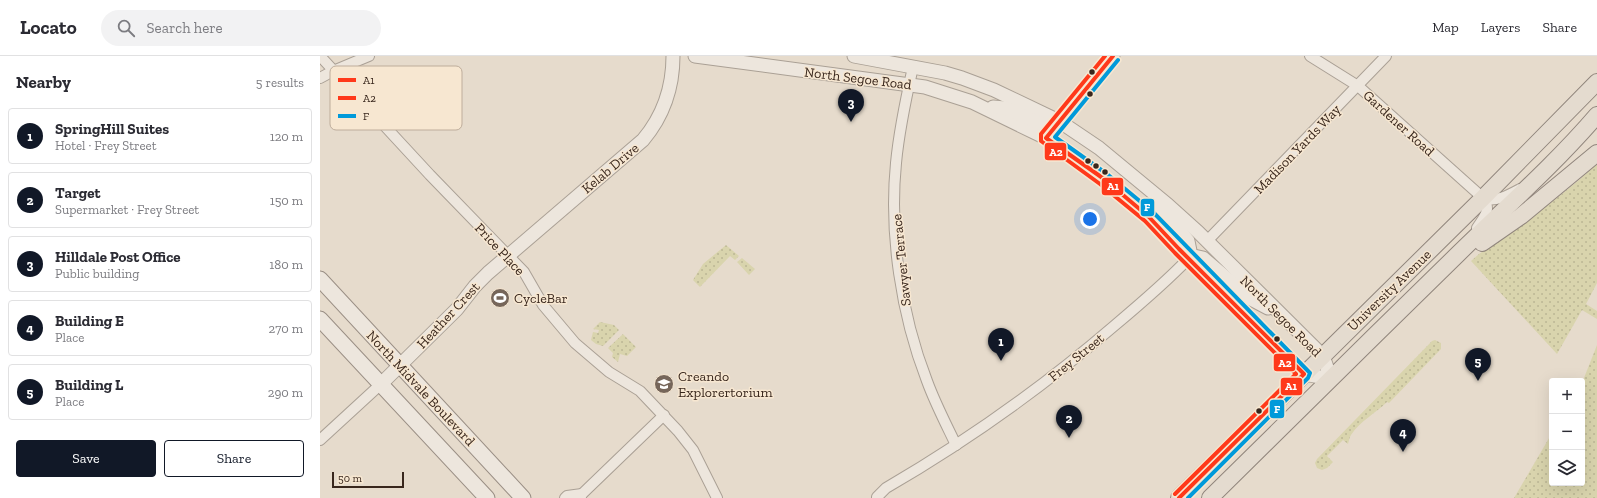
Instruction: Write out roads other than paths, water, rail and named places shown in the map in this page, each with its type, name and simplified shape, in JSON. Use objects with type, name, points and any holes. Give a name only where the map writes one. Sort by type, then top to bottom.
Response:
[{"type":"main road","name":"University Avenue","points":[[1179,498],[1483,198],[1595,83]]},
{"type":"main road","name":"University Avenue","points":[[1210,498],[1372,338],[1540,177],[1597,115]]},
{"type":"main road","points":[[1372,338],[1487,238],[1520,216],[1597,153]]},
{"type":"main road","name":"North Midvale Boulevard","points":[[320,279],[523,498]]},
{"type":"main road","name":"North Midvale Boulevard","points":[[320,319],[488,498]]},
{"type":"street","name":"Price Place","points":[[320,56],[330,68]]},
{"type":"street","points":[[345,66],[369,56]]},
{"type":"street","name":"Kelab Drive","points":[[508,256],[643,140],[654,127],[665,106],[670,91],[673,56]]},
{"type":"street","name":"North Segoe Road","points":[[695,56],[925,87],[972,102],[1046,138],[1104,179],[1149,217],[1188,259],[1304,374],[1330,379],[1323,356],[1207,241],[1168,205],[1099,148],[1059,121],[994,90],[945,73],[854,56]]},
{"type":"street","points":[[1046,138],[1113,56]]},
{"type":"street","name":"Gardener Road","points":[[1310,56],[1358,86],[1483,198]]},
{"type":"street","name":"Madison Yards Way","points":[[1207,241],[1386,56]]},
{"type":"street","name":"Sawyer Terrace","points":[[913,67],[896,163],[895,230],[898,265],[906,313],[915,346],[937,406],[956,445]]},
{"type":"street","points":[[320,78],[330,73]]},
{"type":"street","points":[[984,108],[1005,108],[1046,126],[1059,121]]},
{"type":"street","name":"Price Place","points":[[389,130],[524,272],[543,305],[575,343],[609,372],[640,391],[685,438],[693,450],[717,498]]},
{"type":"street","points":[[1131,174],[1188,241],[1190,252],[1188,259]]},
{"type":"street","points":[[1483,198],[1490,200],[1499,198],[1516,191],[1540,177]]},
{"type":"street","points":[[1466,247],[1487,213],[1488,207],[1483,198]]},
{"type":"street","name":"Heather Crest","points":[[320,440],[381,384],[457,309],[480,282],[508,256]]},
{"type":"street","points":[[1188,259],[1194,256],[1203,258],[1251,299],[1279,314]]},
{"type":"street","name":"Frey Street","points":[[877,497],[886,488],[956,445],[1067,366],[1144,301],[1188,259]]},
{"type":"street","points":[[565,498],[567,496],[581,496],[664,415]]},
{"type":"place","name":"Hilldale Post Office","points":[[851,122]]},
{"type":"place","name":"CycleBar","points":[[500,298]]},
{"type":"place","name":"SpringHill Suites","points":[[1001,361]]},
{"type":"place","name":"Building L","points":[[1478,381]]},
{"type":"place","name":"Creando Explorertorium","points":[[664,384]]},
{"type":"place","name":"Target","points":[[1069,438]]},
{"type":"place","name":"Building E","points":[[1403,452]]}]
